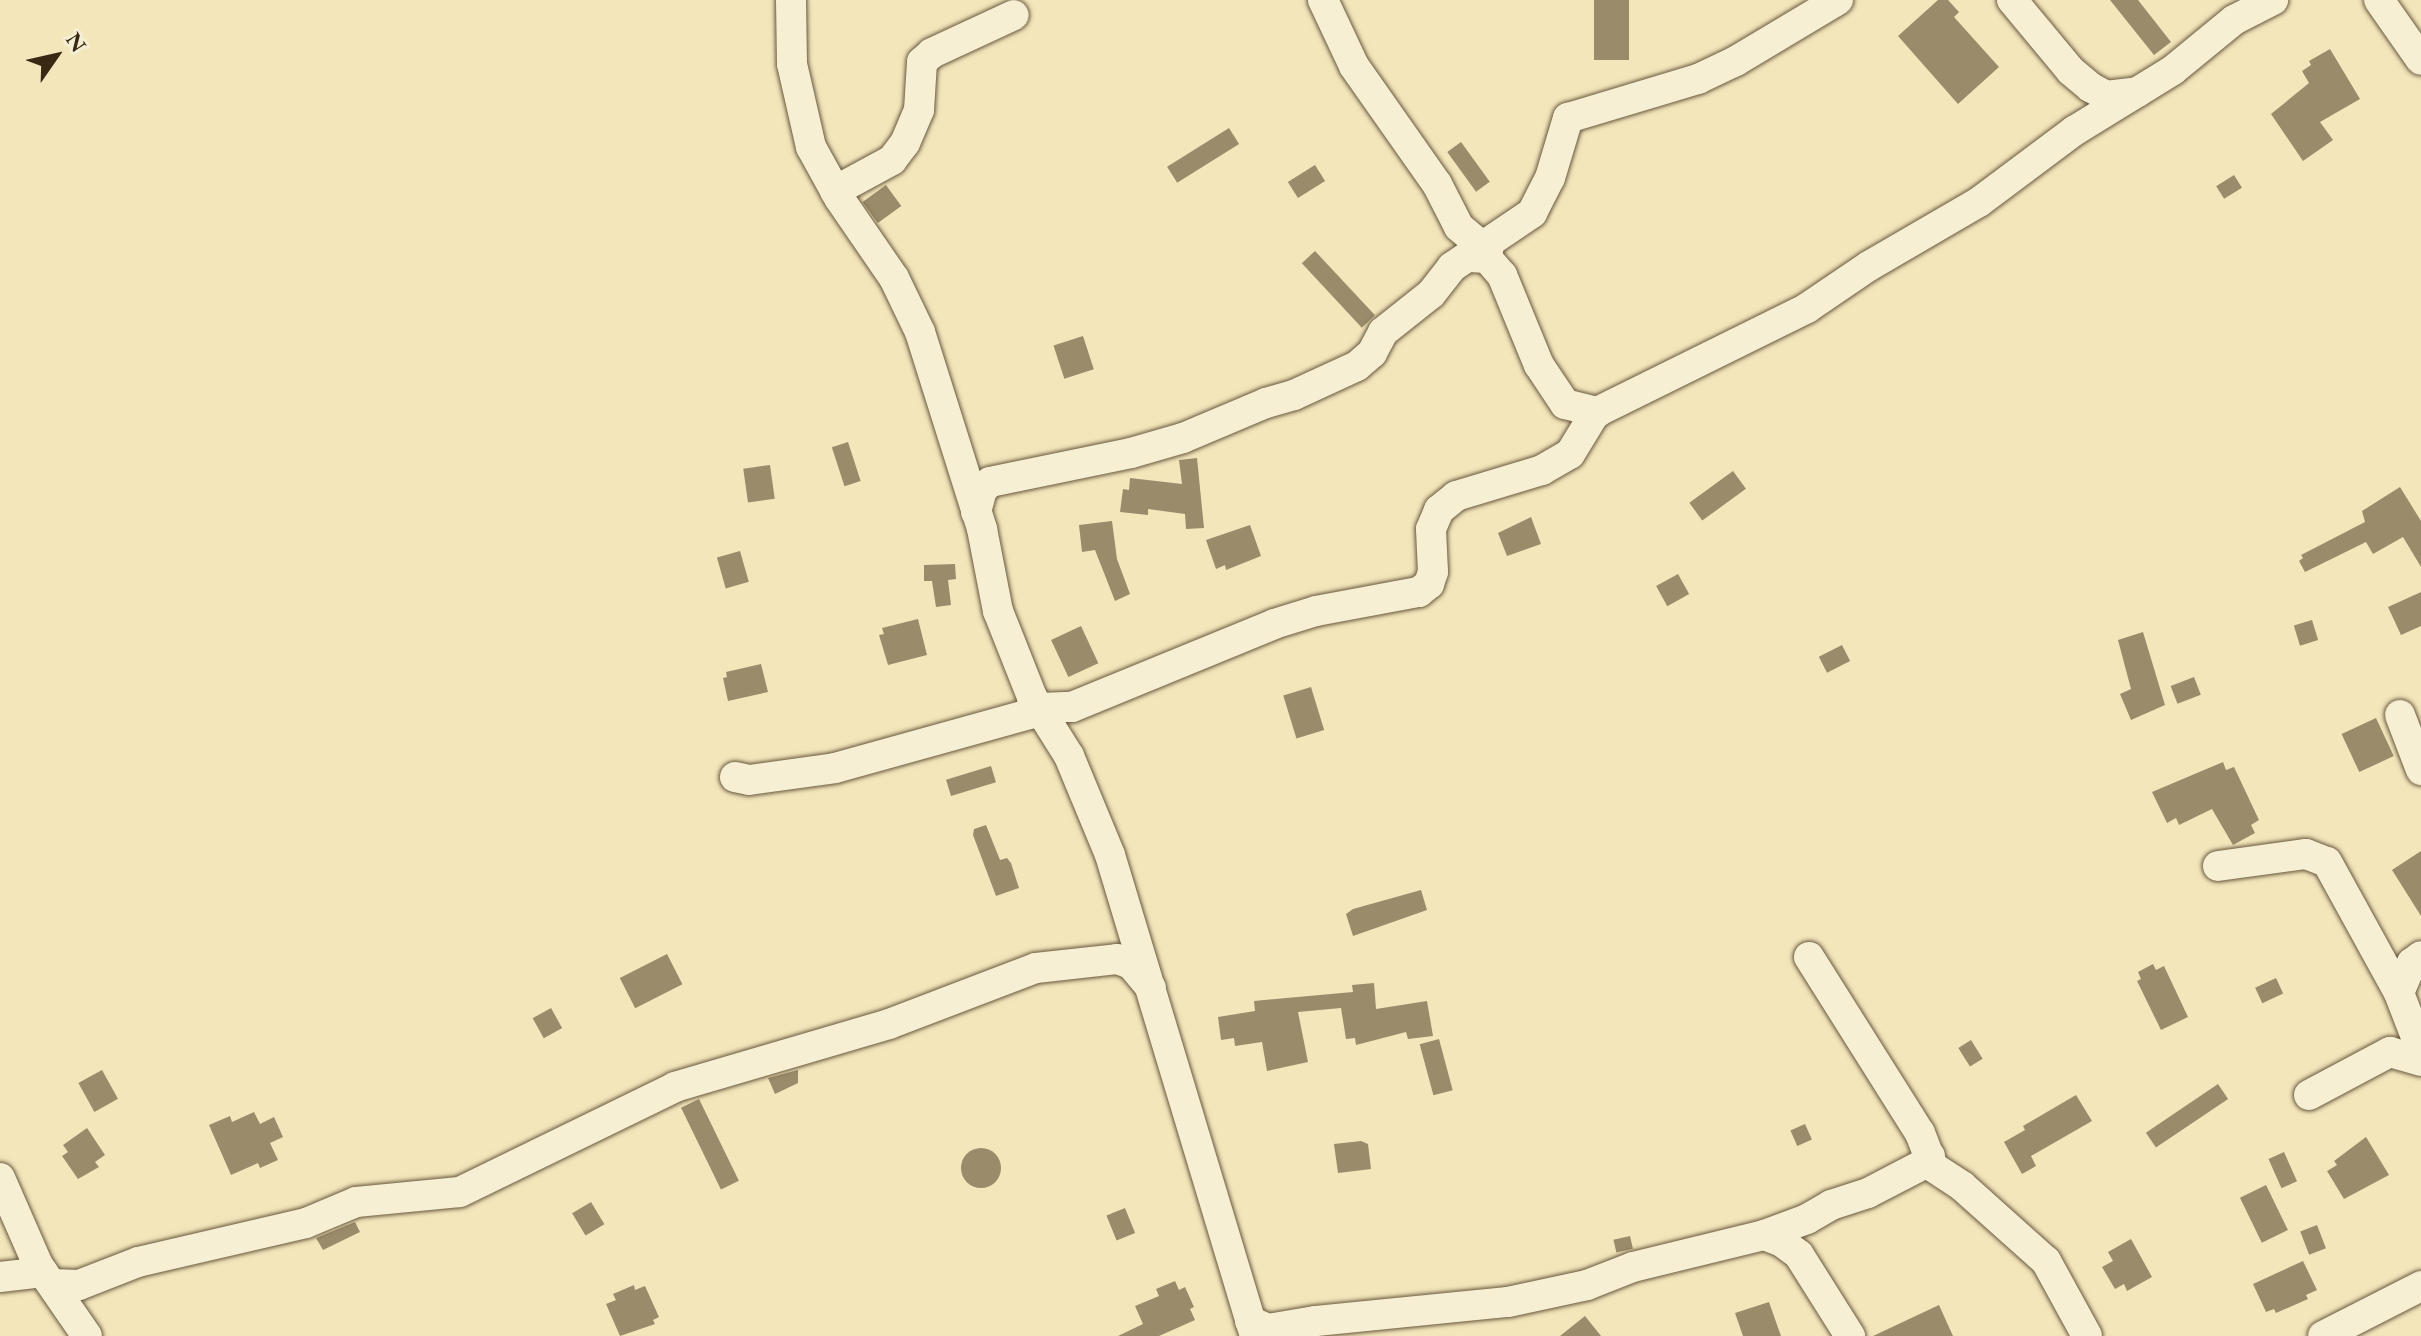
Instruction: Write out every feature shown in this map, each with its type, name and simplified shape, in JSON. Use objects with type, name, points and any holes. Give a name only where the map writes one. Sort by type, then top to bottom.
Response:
[{"type":"street","points":[[791,0],[789,39],[798,100],[811,147],[835,191],[894,278],[920,332],[977,480],[976,512],[998,611],[1069,756],[1110,855],[1258,1331],[1316,1321],[1508,1302],[1587,1285],[1633,1267],[1764,1235],[1807,1219],[1929,1162]]},
{"type":"street","points":[[1323,0],[1354,66],[1437,184],[1459,227],[1479,244],[1482,253],[1502,275],[1539,365],[1573,421],[1575,446]]},
{"type":"street","points":[[977,480],[1131,453],[1183,438],[1329,381],[1372,353],[1383,332],[1431,294],[1452,267],[1482,253],[1532,213],[1540,202],[1568,118],[1698,79],[1736,61],[1838,0]]},
{"type":"street","points":[[2012,0],[2071,71],[2090,87],[2106,96],[2140,92]]},
{"type":"street","points":[[735,777],[749,780],[835,768],[1048,715],[1274,624],[1316,611],[1419,592],[1429,584],[1433,572],[1431,529],[1439,510],[1456,496],[1542,470],[1570,454],[1598,412],[1807,308],[1869,266],[1979,202],[2074,131],[2140,92],[2234,20],[2273,0]]},
{"type":"street","points":[[2379,0],[2421,60]]},
{"type":"street","points":[[835,191],[892,160],[905,143],[919,110],[922,62],[932,53],[1014,15]]},
{"type":"street","points":[[1565,404],[1598,412]]},
{"type":"street","points":[[2400,715],[2421,770]]},
{"type":"street","points":[[2218,866],[2306,854],[2327,862],[2406,961],[2399,993],[2417,1040],[2309,1095]]},
{"type":"street","points":[[1117,959],[1124,952],[1133,929]]},
{"type":"street","points":[[1809,957],[1920,1133],[1929,1162],[1962,1186],[2046,1261],[2087,1336]]},
{"type":"street","points":[[4,1276],[42,1269],[79,1285],[160,1256],[306,1223],[356,1202],[460,1192],[675,1087],[889,1024],[1036,968],[1117,959],[1131,964],[1151,988]]},
{"type":"street","points":[[2390,1052],[2421,1061]]},
{"type":"street","points":[[0,1178],[42,1269],[81,1327]]},
{"type":"street","points":[[1799,1255],[1800,1233],[1807,1219]]},
{"type":"street","points":[[1764,1235],[1782,1242],[1799,1255],[1850,1336]]},
{"type":"street","points":[[81,1327],[78,1295],[97,1278]]},
{"type":"street","points":[[2323,1336],[2421,1286]]},
{"type":"building","points":[[1594,0],[1629,0],[1629,60],[1594,60]]},
{"type":"building","points":[[1938,0],[1948,0],[1959,12],[1954,17],[1999,67],[1958,104],[1898,36]]},
{"type":"building","points":[[2110,0],[2138,0],[2171,42],[2154,55]]},
{"type":"building","points":[[2330,49],[2360,99],[2320,122],[2333,140],[2303,161],[2271,114],[2309,83],[2302,71],[2311,65],[2309,61]]},
{"type":"building","points":[[1229,128],[1239,144],[1177,183],[1167,167]]},
{"type":"building","points":[[1461,142],[1490,182],[1476,192],[1447,152]]},
{"type":"building","points":[[1315,165],[1325,181],[1298,198],[1288,182]]},
{"type":"building","points":[[2234,175],[2242,188],[2224,199],[2216,186]]},
{"type":"building","points":[[886,185],[901,206],[878,223],[863,202]]},
{"type":"building","points":[[1315,251],[1375,315],[1362,328],[1302,263]]},
{"type":"building","points":[[1083,336],[1094,369],[1064,379],[1054,346]]},
{"type":"building","points":[[848,442],[861,481],[845,486],[832,447]]},
{"type":"building","points":[[1197,458],[1204,528],[1186,529],[1185,514],[1148,509],[1148,515],[1120,512],[1123,489],[1129,490],[1130,478],[1182,484],[1179,460]]},
{"type":"building","points":[[770,465],[775,499],[748,502],[743,469]]},
{"type":"building","points":[[1733,471],[1746,489],[1702,521],[1689,503]]},
{"type":"building","points":[[2400,487],[2421,521],[2421,567],[2403,537],[2373,554],[2366,542],[2305,572],[2299,561],[2303,558],[2301,555],[2365,522],[2362,511]]},
{"type":"building","points":[[1531,517],[1541,544],[1507,556],[1498,533]]},
{"type":"building","points":[[1112,521],[1117,559],[1130,594],[1115,601],[1095,550],[1082,552],[1079,525]]},
{"type":"building","points":[[1250,525],[1261,556],[1226,570],[1225,565],[1216,569],[1206,540]]},
{"type":"building","points":[[740,551],[749,582],[726,588],[717,558]]},
{"type":"building","points":[[955,564],[956,579],[948,580],[951,605],[936,607],[932,581],[924,581],[924,565]]},
{"type":"building","points":[[1678,574],[1689,594],[1667,606],[1656,586]]},
{"type":"building","points":[[2421,592],[2421,626],[2401,635],[2388,607]]},
{"type":"building","points":[[918,619],[927,655],[888,665],[879,635],[884,634],[882,628]]},
{"type":"building","points":[[2312,620],[2318,640],[2300,646],[2294,626]]},
{"type":"building","points":[[1081,626],[1098,663],[1068,677],[1051,640]]},
{"type":"building","points":[[2143,632],[2165,705],[2131,720],[2120,694],[2131,689],[2118,640]]},
{"type":"building","points":[[1842,645],[1850,661],[1827,673],[1819,657]]},
{"type":"building","points":[[761,664],[768,692],[728,701],[723,678],[727,677],[726,672]]},
{"type":"building","points":[[2194,677],[2201,695],[2177,704],[2171,686]]},
{"type":"building","points":[[1311,687],[1324,730],[1296,739],[1283,695]]},
{"type":"building","points":[[2376,718],[2394,756],[2359,772],[2342,734]]},
{"type":"building","points":[[2223,762],[2226,770],[2234,767],[2259,820],[2251,825],[2255,833],[2233,845],[2212,809],[2179,825],[2176,818],[2167,823],[2152,792]]},
{"type":"building","points":[[991,766],[996,782],[951,796],[946,780]]},
{"type":"building","points":[[986,825],[1000,860],[1007,858],[1011,863],[1019,888],[996,896],[973,835],[974,829]]},
{"type":"building","points":[[2421,851],[2421,916],[2392,870]]},
{"type":"building","points":[[1421,890],[1427,910],[1353,936],[1346,914],[1353,909]]},
{"type":"building","points":[[667,954],[682,984],[635,1008],[620,978]]},
{"type":"building","points":[[2153,964],[2156,970],[2164,966],[2188,1017],[2161,1030],[2137,981],[2141,979],[2138,972]]},
{"type":"building","points":[[2276,978],[2283,993],[2262,1003],[2255,988]]},
{"type":"building","points":[[1374,983],[1376,1009],[1427,1001],[1433,1036],[1408,1039],[1406,1032],[1356,1045],[1355,1038],[1346,1039],[1341,1008],[1298,1012],[1308,1062],[1267,1071],[1262,1042],[1235,1046],[1234,1038],[1221,1040],[1218,1017],[1255,1011],[1254,1001],[1353,992],[1352,985]]},
{"type":"building","points":[[551,1008],[562,1028],[544,1038],[533,1018]]},
{"type":"building","points":[[1439,1039],[1453,1090],[1433,1095],[1420,1044]]},
{"type":"building","points":[[1971,1040],[1983,1059],[1970,1067],[1958,1048]]},
{"type":"building","points":[[102,1070],[118,1099],[94,1112],[78,1083]]},
{"type":"building","points":[[798,1070],[798,1083],[775,1094],[768,1078]]},
{"type":"building","points":[[2218,1084],[2228,1099],[2156,1148],[2146,1133]]},
{"type":"building","points":[[2076,1095],[2092,1121],[2031,1156],[2036,1166],[2022,1174],[2004,1142],[2025,1130],[2023,1126]]},
{"type":"building","points":[[699,1099],[739,1181],[721,1190],[681,1108]]},
{"type":"building","points":[[254,1112],[260,1124],[274,1117],[283,1137],[270,1143],[278,1160],[260,1168],[258,1163],[231,1175],[209,1125],[230,1116],[232,1122]]},
{"type":"building","points":[[1805,1124],[1812,1140],[1797,1146],[1790,1131]]},
{"type":"building","points":[[87,1128],[105,1155],[95,1162],[99,1167],[78,1179],[62,1156],[68,1152],[63,1145]]},
{"type":"building","points":[[2366,1137],[2389,1175],[2344,1199],[2327,1171],[2337,1165],[2334,1161]]},
{"type":"building","points":[[1361,1141],[1368,1144],[1371,1169],[1338,1173],[1334,1144]]},
{"type":"building","points":[[981,1148],[995,1154],[1001,1168],[995,1182],[981,1188],[967,1182],[961,1168],[967,1154]]},
{"type":"building","points":[[2284,1152],[2297,1181],[2281,1188],[2268,1159]]},
{"type":"building","points":[[2266,1185],[2288,1230],[2262,1243],[2240,1198]]},
{"type":"building","points":[[591,1202],[604,1224],[586,1236],[572,1213]]},
{"type":"building","points":[[1125,1208],[1135,1233],[1117,1241],[1106,1215]]},
{"type":"building","points":[[355,1222],[360,1232],[323,1250],[316,1238]]},
{"type":"building","points":[[2317,1225],[2326,1248],[2309,1255],[2300,1231]]},
{"type":"building","points":[[1630,1236],[1633,1249],[1616,1252],[1613,1240]]},
{"type":"building","points":[[2131,1239],[2152,1277],[2127,1291],[2124,1284],[2115,1289],[2102,1267],[2113,1261],[2108,1252]]},
{"type":"building","points":[[2303,1261],[2317,1290],[2306,1295],[2308,1299],[2276,1313],[2274,1309],[2266,1312],[2253,1284]]},
{"type":"building","points":[[1175,1281],[1179,1290],[1185,1287],[1194,1307],[1190,1309],[1195,1320],[1159,1336],[1118,1336],[1143,1324],[1135,1306],[1159,1296],[1156,1289]]},
{"type":"building","points":[[634,1285],[635,1290],[645,1286],[659,1317],[653,1320],[655,1324],[620,1336],[606,1304],[616,1300],[613,1294]]},
{"type":"building","points":[[1769,1302],[1781,1336],[1743,1336],[1735,1313]]},
{"type":"building","points":[[1939,1305],[1953,1336],[1873,1336]]},
{"type":"building","points":[[1585,1316],[1601,1336],[1560,1336]]}]
